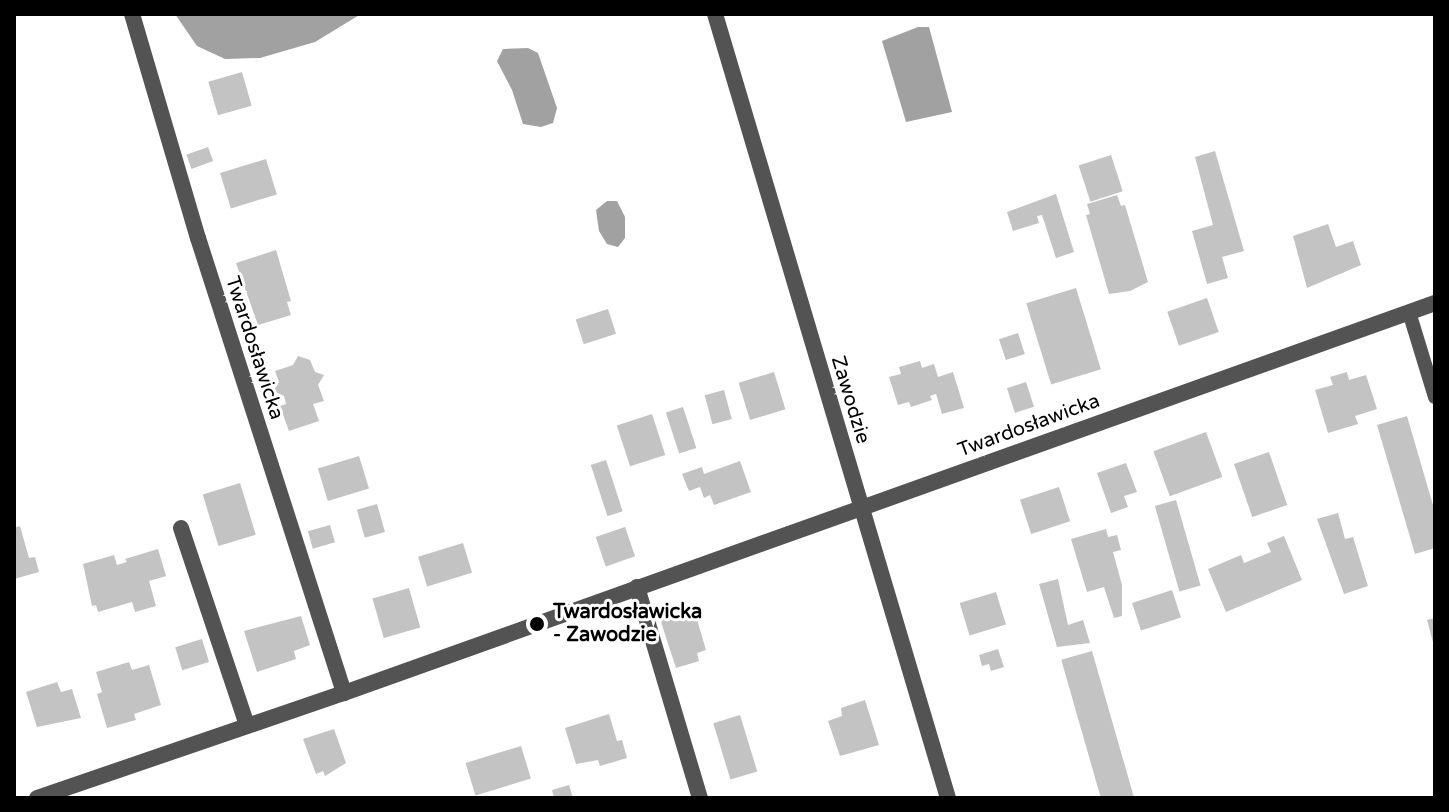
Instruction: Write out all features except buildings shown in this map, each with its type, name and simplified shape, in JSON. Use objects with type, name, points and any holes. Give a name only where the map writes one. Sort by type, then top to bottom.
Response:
[{"type":"street","name":"Twardosławicka","points":[[132,14],[198,238],[344,693]]},
{"type":"street","name":"Zawodzie","points":[[715,14],[948,798]]},
{"type":"street","name":"Twardosławicka","points":[[37,798],[344,693],[1435,303]]},
{"type":"street","points":[[181,528],[247,725]]},
{"type":"street","points":[[637,587],[700,798]]},
{"type":"lane","points":[[1409,312],[1435,397]]},
{"type":"shaded area","points":[[175,14],[361,14],[315,42],[260,58],[225,59],[197,46]]},
{"type":"shaded area","points":[[918,27],[929,27],[952,112],[906,122],[882,41]]},
{"type":"shaded area","points":[[528,48],[538,53],[557,108],[553,123],[541,127],[523,124],[512,90],[497,61],[503,49]]},
{"type":"shaded area","points":[[607,201],[617,201],[625,217],[625,238],[618,247],[607,244],[599,231],[596,210]]},
{"type":"place","name":"Twardosławicka - Zawodzie","points":[[537,624]]}]
